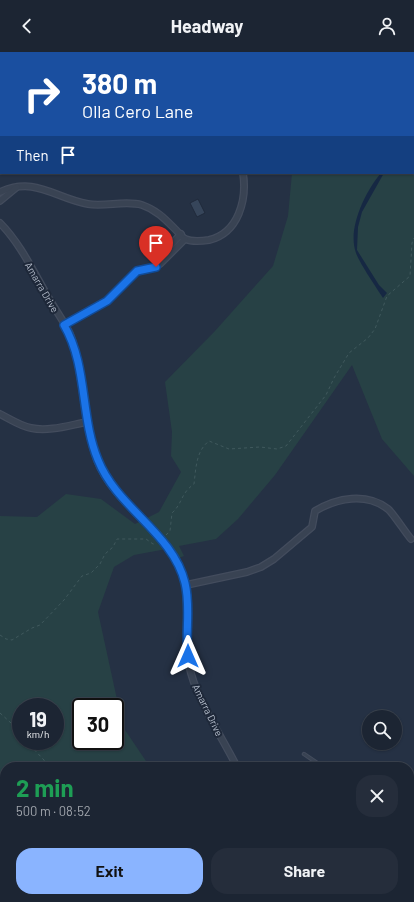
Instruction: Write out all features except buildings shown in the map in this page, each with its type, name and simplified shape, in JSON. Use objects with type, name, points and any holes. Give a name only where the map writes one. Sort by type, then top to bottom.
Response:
[{"type":"street","points":[[0,192],[19,185],[38,187],[88,204],[140,205],[156,211],[183,236],[203,241],[213,239],[224,233],[236,221],[243,202],[243,174]]},
{"type":"street","points":[[0,201],[19,185]]},
{"type":"street","name":"Amarra Drive","points":[[0,223],[30,266],[70,334],[77,358],[87,422],[98,462],[109,483],[130,509],[168,548],[176,560],[186,585],[189,665],[196,688],[234,762]]},
{"type":"street","points":[[64,325],[107,301],[137,271],[156,267],[163,253],[183,236]]},
{"type":"street","points":[[0,414],[32,429],[45,429],[87,422]]},
{"type":"street","points":[[186,585],[247,572],[261,567],[274,559],[312,527],[315,511],[326,504],[340,500],[360,497],[389,510],[400,527],[411,539]]},
{"type":"lane","points":[[304,754],[316,762]]},
{"type":"path","points":[[163,538],[170,531],[170,517],[178,508],[182,495],[194,484],[198,454],[203,445],[209,441],[229,449],[260,447],[277,449],[286,446],[326,395],[349,353],[368,338],[375,329],[387,296],[410,276],[412,243],[414,238]]},
{"type":"path","points":[[0,635],[6,639],[12,640],[40,625],[64,600],[82,576],[91,573],[100,564],[105,554],[113,548],[117,539],[146,539],[153,544],[157,544]]},
{"type":"path","points":[[0,714],[12,724]]},
{"type":"path","points":[[35,750],[45,762]]},
{"type":"green space","points":[[292,174],[414,174],[414,476],[382,439],[352,365],[275,475],[238,519],[216,539],[179,546],[184,556],[179,558],[172,548],[134,555],[114,567],[98,612],[117,698],[72,698],[72,750],[124,750],[124,728],[147,762],[0,762],[0,516],[37,517],[66,494],[101,499],[135,524],[159,512],[181,472],[171,456],[172,432],[165,382],[215,331],[273,266],[288,216]]},
{"type":"water","points":[[380,174],[383,174],[362,212],[358,227],[357,250],[379,285],[387,293],[383,298],[361,263],[356,253],[354,243],[354,233],[359,211]]},
{"type":"route","points":[[156,267],[145,268],[137,271],[107,301],[64,325],[70,334],[77,358],[88,428],[92,446],[98,462],[109,483],[130,509],[168,548],[182,572],[187,595],[188,656]]}]
